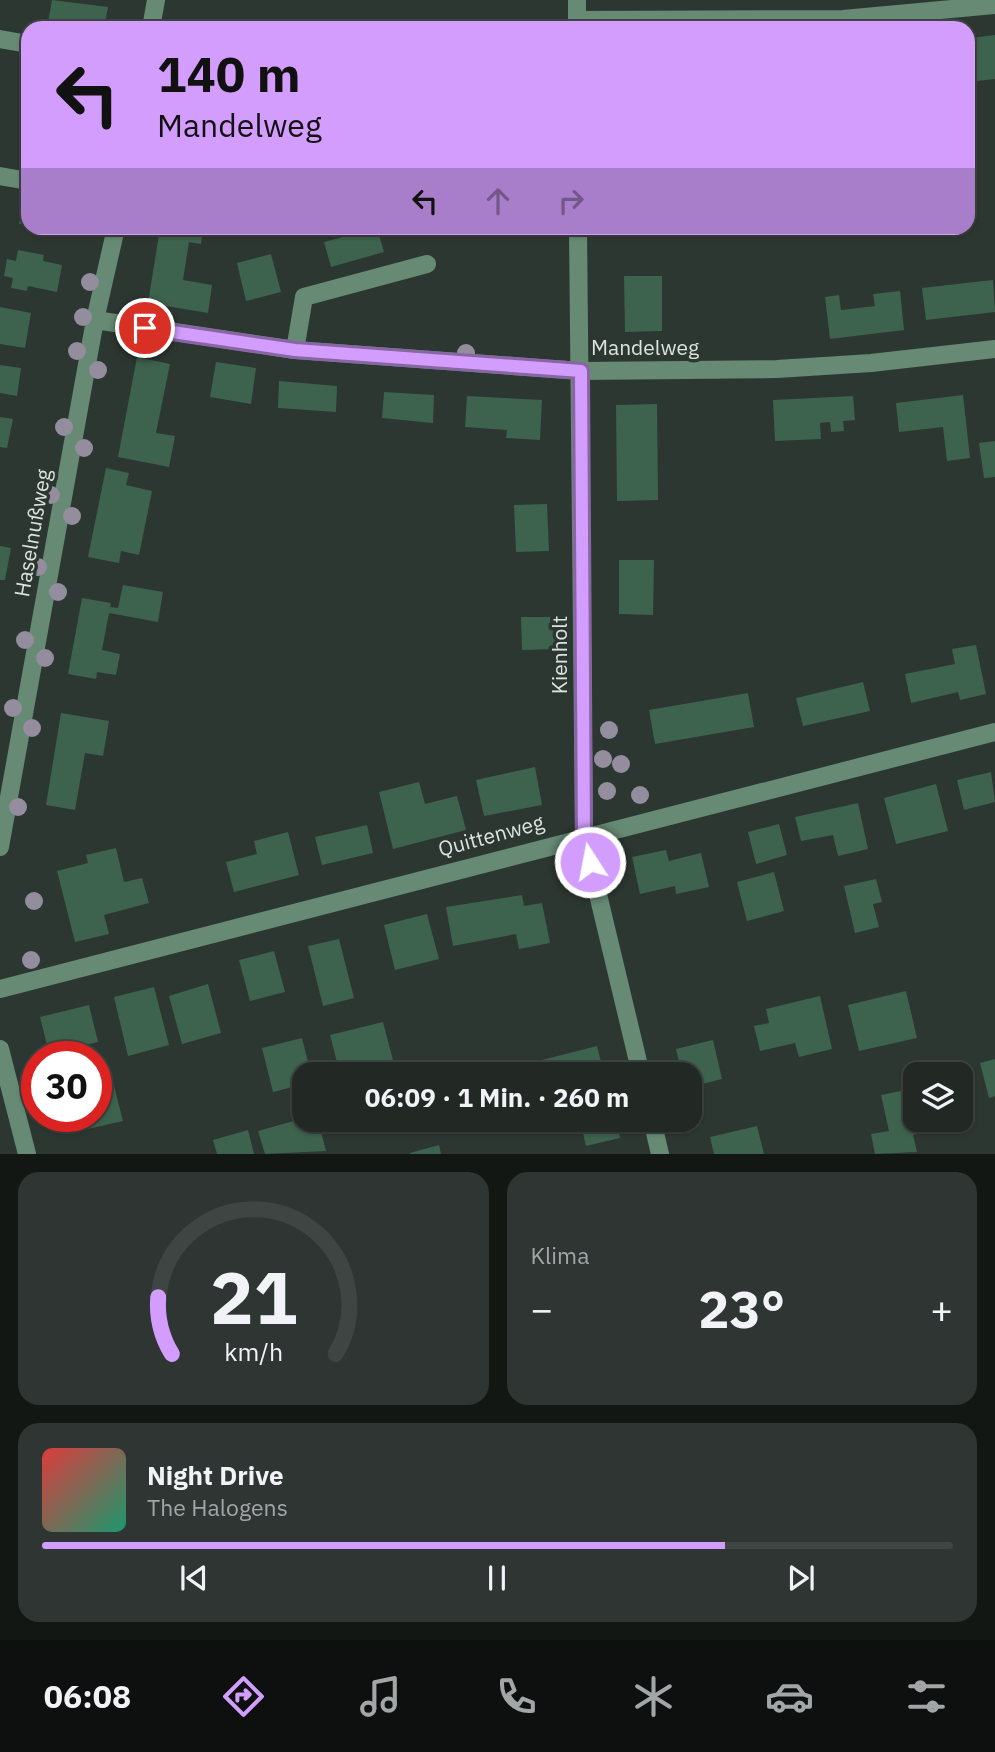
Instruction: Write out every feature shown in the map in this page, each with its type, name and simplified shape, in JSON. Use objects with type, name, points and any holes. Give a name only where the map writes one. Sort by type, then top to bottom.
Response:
[{"type":"street","points":[[152,21],[156,0]]},
{"type":"street","points":[[577,0],[577,21]]},
{"type":"street","points":[[737,21],[843,19],[995,5]]},
{"type":"street","points":[[0,39],[21,43]]},
{"type":"street","points":[[0,176],[21,180]]},
{"type":"street","name":"Haselnußweg","points":[[0,847],[95,320],[114,235]]},
{"type":"street","name":"Kienholt","points":[[578,235],[584,836],[638,1062]]},
{"type":"street","points":[[295,350],[304,297],[428,264]]},
{"type":"street","name":"Mandelweg","points":[[95,320],[295,350],[581,371],[777,369],[871,363],[995,349]]},
{"type":"street","name":"Quittenweg","points":[[0,989],[995,732]]},
{"type":"street","points":[[0,1049],[27,1153]]},
{"type":"street","points":[[655,1132],[660,1153]]},
{"type":"building","points":[[52,0],[108,7],[105,21],[48,21]]},
{"type":"building","points":[[995,35],[995,79],[977,81],[975,38]]},
{"type":"building","points":[[159,235],[202,235],[201,244],[189,242],[183,280],[212,285],[208,313],[148,303]]},
{"type":"building","points":[[350,235],[379,235],[384,252],[331,267],[324,242]]},
{"type":"building","points":[[18,250],[44,255],[43,261],[62,265],[57,292],[28,286],[27,291],[11,288],[13,278],[4,276],[7,259],[16,261]]},
{"type":"building","points":[[271,254],[281,292],[246,301],[237,263]]},
{"type":"building","points":[[624,276],[662,276],[662,331],[625,332]]},
{"type":"building","points":[[993,280],[995,312],[926,320],[922,288]]},
{"type":"building","points":[[900,291],[904,330],[830,339],[825,297],[839,295],[841,310],[875,306],[873,294]]},
{"type":"building","points":[[0,307],[31,313],[25,348],[0,344]]},
{"type":"building","points":[[137,357],[170,364],[156,433],[175,436],[169,467],[118,457]]},
{"type":"building","points":[[216,362],[256,368],[251,404],[210,397]]},
{"type":"building","points":[[0,365],[21,368],[17,396],[0,393]]},
{"type":"building","points":[[279,381],[337,386],[336,412],[278,408]]},
{"type":"building","points":[[384,392],[434,395],[433,423],[382,418]]},
{"type":"building","points":[[963,395],[970,458],[947,461],[943,427],[899,432],[896,403]]},
{"type":"building","points":[[467,396],[542,400],[540,440],[506,438],[507,430],[465,427]]},
{"type":"building","points":[[853,396],[855,420],[843,421],[844,431],[831,432],[830,422],[820,423],[821,439],[775,441],[773,400]]},
{"type":"building","points":[[657,404],[658,500],[617,501],[616,405]]},
{"type":"building","points":[[0,417],[13,419],[7,448],[0,447]]},
{"type":"building","points":[[995,441],[995,477],[984,478],[979,443]]},
{"type":"building","points":[[106,468],[129,473],[126,485],[152,491],[139,555],[121,551],[119,563],[88,557]]},
{"type":"building","points":[[547,504],[549,551],[516,552],[514,505]]},
{"type":"building","points":[[0,546],[11,548],[5,580],[0,580]]},
{"type":"building","points":[[619,560],[654,560],[653,615],[619,614]]},
{"type":"building","points":[[123,585],[163,592],[158,622],[109,613],[102,650],[120,654],[116,675],[97,672],[96,679],[68,674],[82,598],[111,603],[110,607],[118,608]]},
{"type":"building","points":[[521,617],[555,617],[556,649],[522,650]]},
{"type":"building","points":[[976,645],[986,694],[960,700],[958,692],[911,703],[905,674],[955,664],[952,649]]},
{"type":"building","points":[[863,682],[870,711],[803,726],[796,698]]},
{"type":"building","points":[[748,693],[754,727],[655,744],[649,710]]},
{"type":"building","points":[[61,713],[109,721],[103,756],[85,753],[75,810],[46,805]]},
{"type":"building","points":[[535,767],[542,805],[484,816],[476,780]]},
{"type":"building","points":[[991,772],[995,802],[964,810],[957,780]]},
{"type":"building","points":[[419,782],[425,804],[457,796],[466,830],[393,849],[379,792]]},
{"type":"building","points":[[936,784],[948,831],[896,844],[884,798]]},
{"type":"building","points":[[858,803],[868,849],[838,856],[833,835],[801,841],[795,817]]},
{"type":"building","points":[[779,824],[787,855],[756,864],[748,832]]},
{"type":"building","points":[[367,825],[373,853],[322,865],[315,837]]},
{"type":"building","points":[[288,832],[299,875],[234,892],[226,862],[257,854],[254,841]]},
{"type":"building","points":[[116,848],[124,882],[142,878],[149,903],[104,915],[109,934],[75,942],[57,871],[88,863],[86,855]]},
{"type":"building","points":[[666,850],[669,861],[701,853],[709,887],[676,894],[675,886],[640,894],[632,857]]},
{"type":"building","points":[[774,872],[784,911],[747,921],[737,882]]},
{"type":"building","points":[[876,879],[882,902],[873,904],[879,927],[855,933],[844,886]]},
{"type":"building","points":[[522,895],[524,906],[542,903],[550,943],[519,949],[516,934],[453,946],[446,907]]},
{"type":"building","points":[[427,914],[439,959],[395,970],[384,925]]},
{"type":"building","points":[[339,939],[354,998],[323,1006],[308,946]]},
{"type":"building","points":[[274,951],[285,992],[250,1001],[239,960]]},
{"type":"building","points":[[208,984],[221,1033],[182,1044],[169,996]]},
{"type":"building","points":[[154,987],[169,1045],[128,1056],[114,997]]},
{"type":"building","points":[[906,991],[917,1038],[859,1051],[848,1005]]},
{"type":"building","points":[[820,996],[832,1049],[799,1057],[795,1043],[760,1051],[754,1026],[769,1023],[766,1009]]},
{"type":"building","points":[[89,1005],[98,1041],[46,1041],[40,1017]]},
{"type":"building","points":[[383,1022],[393,1062],[337,1062],[330,1035]]},
{"type":"building","points":[[302,1038],[308,1062],[292,1062],[292,1087],[273,1092],[262,1048]]},
{"type":"building","points":[[713,1040],[722,1079],[702,1084],[702,1062],[679,1062],[676,1049]]},
{"type":"building","points":[[597,1046],[601,1062],[543,1062]]},
{"type":"building","points":[[995,1059],[995,1096],[989,1098],[980,1063]]},
{"type":"building","points":[[112,1082],[123,1121],[112,1124]]},
{"type":"building","points":[[903,1090],[903,1132],[927,1132],[913,1135],[917,1152],[875,1154],[871,1134],[889,1131],[881,1095]]},
{"type":"building","points":[[292,1121],[292,1132],[321,1132],[326,1151],[265,1154],[258,1131]]},
{"type":"building","points":[[757,1126],[764,1154],[714,1154],[710,1137]]},
{"type":"building","points":[[248,1130],[254,1154],[217,1154],[213,1140]]},
{"type":"building","points":[[583,1132],[619,1132],[620,1138],[586,1146]]},
{"type":"building","points":[[439,1145],[441,1154],[410,1154],[410,1153]]},
{"type":"route","points":[[145,328],[295,350],[581,371],[584,836],[590,862]]}]
